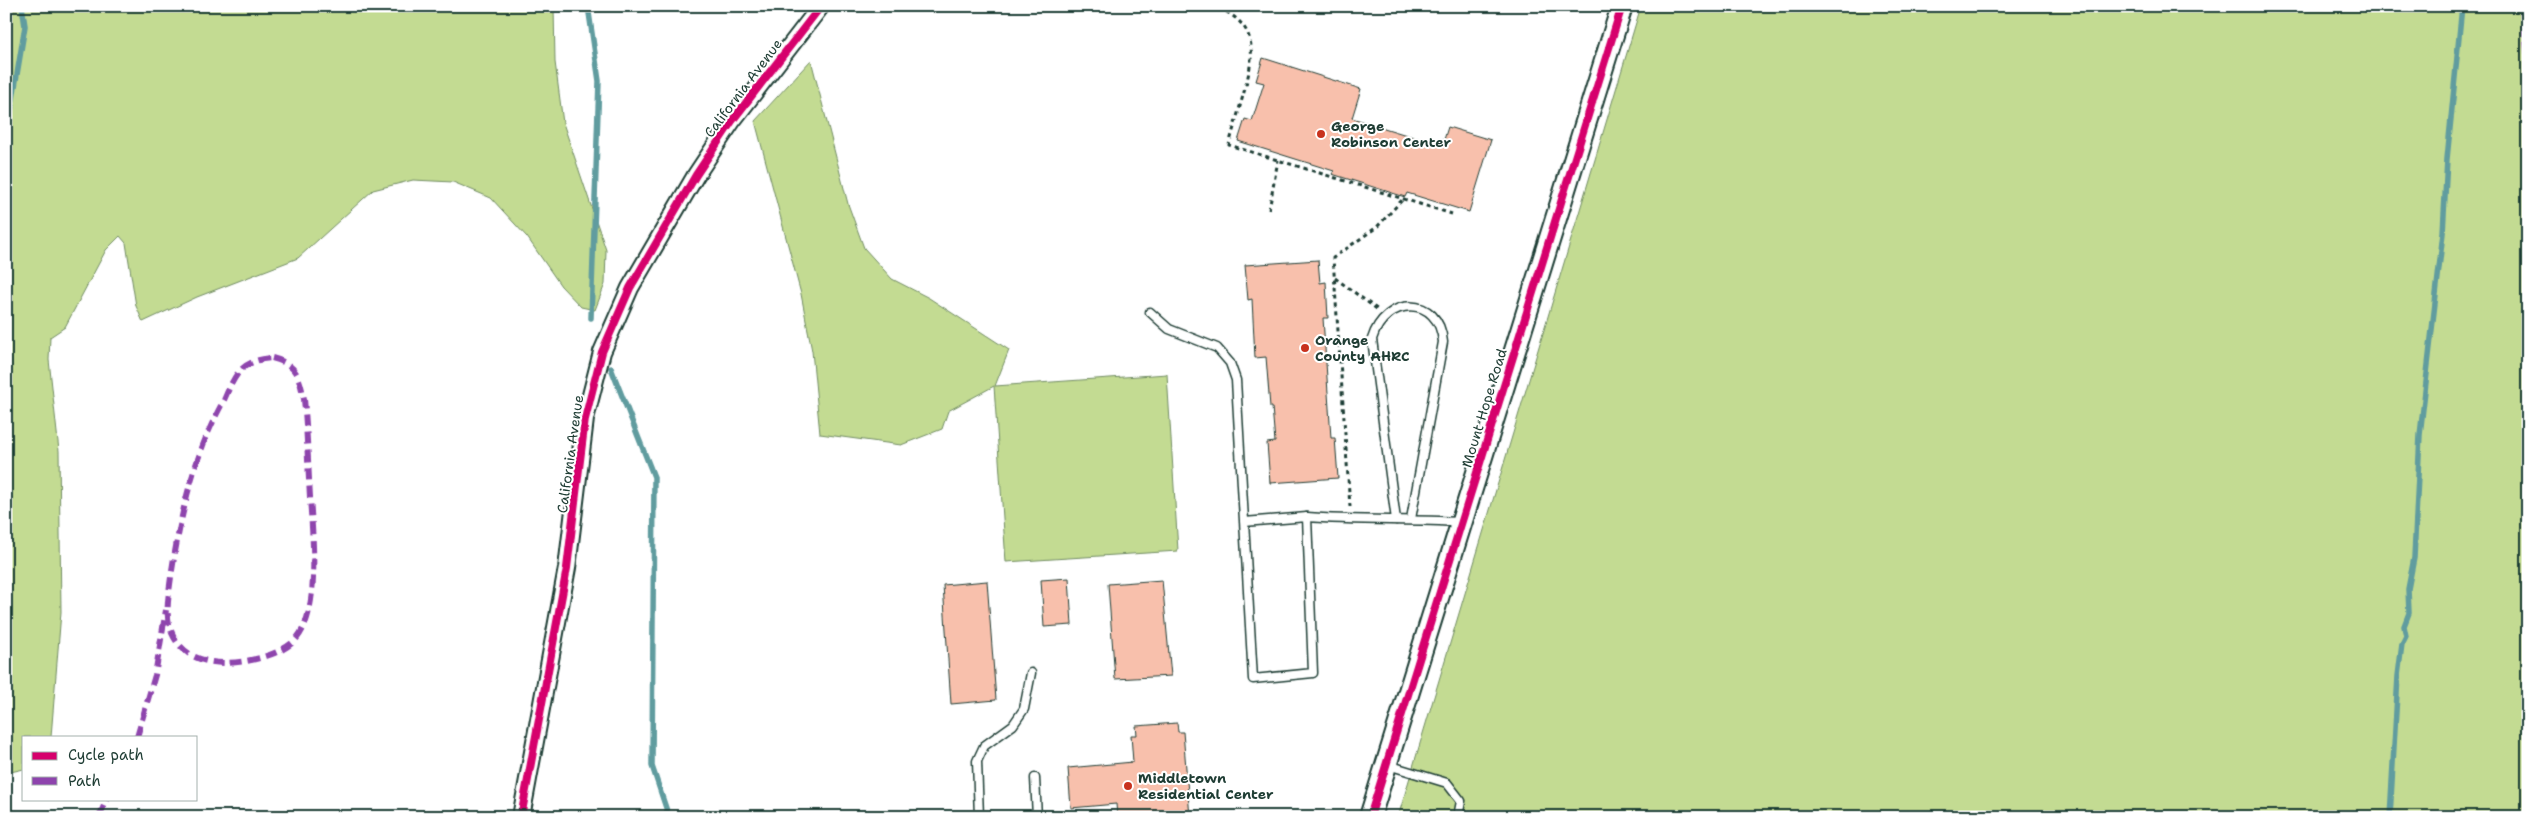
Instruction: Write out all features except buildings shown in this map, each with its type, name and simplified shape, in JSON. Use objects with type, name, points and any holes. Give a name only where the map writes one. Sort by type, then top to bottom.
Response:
[{"type":"street","name":"Mount Hope Road","points":[[1370,817],[1622,6]]},
{"type":"street","name":"California Avenue","points":[[522,817],[567,568],[585,419],[602,352],[635,280],[696,175],[738,113],[814,9]]},
{"type":"lane","points":[[1396,520],[1372,339],[1386,315],[1402,307],[1419,307],[1432,315],[1442,331],[1443,351],[1411,519]]},
{"type":"lane","points":[[1150,312],[1169,329],[1213,345],[1230,363],[1236,380],[1253,679],[1313,673],[1307,517]]},
{"type":"lane","points":[[1244,522],[1307,517],[1351,520],[1411,519],[1461,522]]},
{"type":"lane","points":[[979,817],[977,760],[984,746],[1013,725],[1024,709],[1030,673]]},
{"type":"lane","points":[[1386,764],[1447,783],[1461,800],[1458,817]]},
{"type":"lane","points":[[1035,778],[1037,817]]},
{"type":"path","points":[[1219,8],[1242,22],[1252,47],[1252,63],[1230,145],[1452,214]]},
{"type":"path","points":[[1269,210],[1278,160]]},
{"type":"path","points":[[1351,520],[1333,258],[1377,227],[1403,199]]},
{"type":"path","points":[[1334,277],[1386,315]]},
{"type":"green space","points":[[6,6],[554,6],[555,62],[563,123],[606,250],[605,284],[595,310],[581,307],[561,286],[527,237],[491,198],[453,182],[413,180],[373,190],[298,258],[197,297],[143,322],[136,306],[126,243],[120,236],[106,250],[65,327],[50,337],[49,360],[59,451],[61,612],[51,736],[22,736],[22,769],[6,773]]},
{"type":"green space","points":[[1641,6],[2528,6],[2528,817],[1398,817]]},
{"type":"green space","points":[[811,60],[848,204],[864,248],[892,279],[929,298],[1009,350],[995,386],[1167,374],[1178,551],[1006,562],[994,386],[948,411],[942,429],[901,445],[820,434],[812,351],[801,294],[755,121]]},
{"type":"waterway","points":[[6,141],[25,26],[22,6]]},
{"type":"waterway","points":[[588,6],[599,81],[591,318]]},
{"type":"waterway","points":[[2390,817],[2398,676],[2402,644],[2406,636],[2404,626],[2409,613],[2408,589],[2414,558],[2420,435],[2443,233],[2447,159],[2462,6]]},
{"type":"waterway","points":[[611,368],[654,477],[652,766],[669,817]]},
{"type":"marked path","points":[[2522,6],[2528,58]]},
{"type":"marked path","points":[[272,358],[291,367],[295,372],[304,399],[313,549],[312,590],[309,609],[305,625],[297,638],[283,649],[245,661],[210,662],[194,657],[181,647],[172,633],[168,619],[168,598],[179,531],[196,464],[213,421],[232,383],[238,373],[249,364],[258,360],[272,358]]},
{"type":"marked path","points":[[137,736],[155,675],[166,610]]},
{"type":"marked path","points":[[99,817],[107,800]]},
{"type":"cycle path","points":[[521,817],[567,568],[585,419],[602,352],[630,288],[696,175],[732,121],[821,6]]},
{"type":"cycle path","points":[[1370,817],[1622,6]]},
{"type":"place","name":"George Robinson Center","points":[[1321,134]]},
{"type":"place","name":"Orange County AHRC","points":[[1305,348]]},
{"type":"place","name":"Middletown Residential Center","points":[[1128,786]]}]
